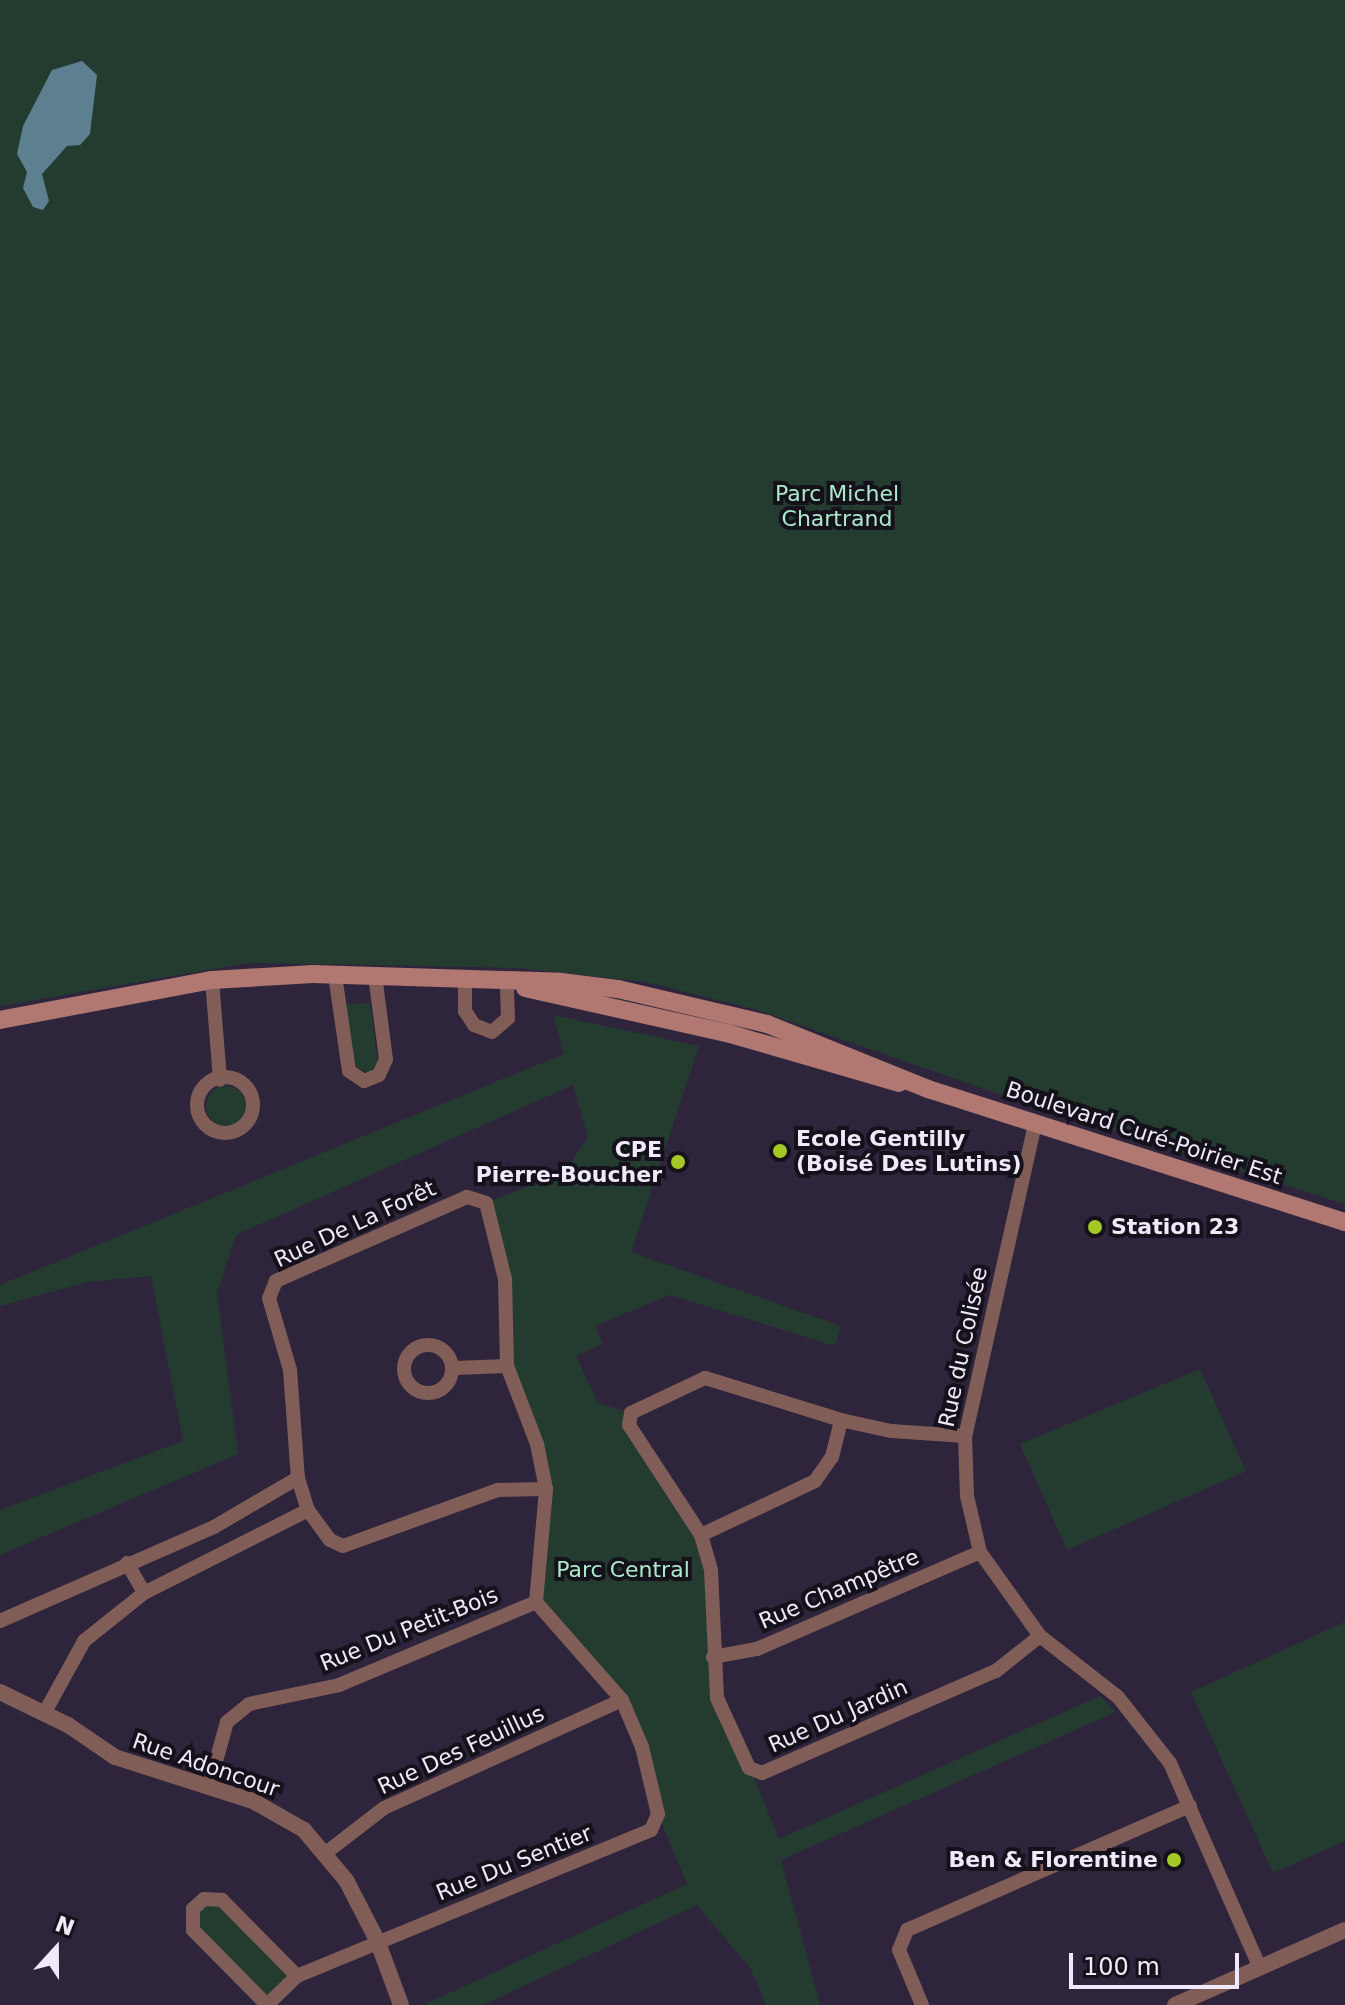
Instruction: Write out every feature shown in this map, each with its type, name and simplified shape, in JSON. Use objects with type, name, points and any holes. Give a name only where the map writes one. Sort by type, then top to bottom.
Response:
[{"type":"main road","name":"Boulevard Curé-Poirier Est","points":[[0,1020],[89,999],[212,980],[335,975],[465,978],[618,989],[767,1024],[928,1089],[1345,1222]]},
{"type":"main road","name":"Boulevard Curé-Poirier Est","points":[[507,982],[761,1043],[866,1077],[928,1089]]},
{"type":"street","points":[[335,975],[349,1071],[364,1081],[379,1075],[386,1059],[375,976]]},
{"type":"street","points":[[465,978],[465,1011],[474,1025],[492,1032],[508,1018],[507,982]]},
{"type":"street","points":[[212,980],[220,1080]]},
{"type":"street","points":[[761,1043],[767,1024]]},
{"type":"street","points":[[220,1080],[241,1082],[251,1092],[251,1123],[228,1130],[200,1122],[196,1094],[220,1080]]},
{"type":"street","name":"Rue du Colisée","points":[[1035,1124],[965,1436],[967,1496],[980,1552],[1040,1636],[1104,1683],[1135,1715],[1170,1763],[1260,1968]]},
{"type":"street","name":"Rue De La Forêt","points":[[507,1366],[500,1256],[486,1203],[467,1197],[276,1281],[269,1298],[290,1370],[298,1478],[308,1510],[330,1540],[343,1546],[498,1490],[546,1489]]},
{"type":"street","points":[[454,1368],[507,1366],[537,1444],[546,1489],[536,1602],[622,1700]]},
{"type":"street","name":"Rue Du Jardin","points":[[965,1436],[891,1431],[841,1420],[705,1378],[631,1413],[631,1436],[662,1469],[701,1535],[711,1570],[717,1698],[749,1768],[762,1773],[996,1671],[1040,1636]]},
{"type":"street","points":[[701,1535],[815,1481],[832,1457],[841,1420]]},
{"type":"street","points":[[0,1621],[214,1527],[298,1478]]},
{"type":"street","points":[[45,1712],[84,1641],[144,1593],[308,1510]]},
{"type":"street","name":"Rue Champêtre","points":[[713,1657],[757,1649],[980,1552]]},
{"type":"street","points":[[127,1563],[144,1593]]},
{"type":"street","name":"Rue Du Petit-Bois","points":[[209,1786],[227,1722],[249,1704],[339,1685],[536,1602]]},
{"type":"street","name":"Rue Adoncour","points":[[0,1692],[45,1712],[115,1757],[167,1778],[209,1786],[279,1814],[327,1852],[377,1940],[401,2005]]},
{"type":"street","name":"Rue Du Sentier","points":[[297,1976],[222,1900],[204,1899],[193,1909],[193,1930],[267,2005],[297,1976],[377,1940],[651,1830],[658,1814],[642,1747],[622,1700]]},
{"type":"street","name":"Rue Des Feuillus","points":[[327,1852],[384,1808],[622,1700]]},
{"type":"street","points":[[922,2005],[899,1950],[907,1930],[1190,1806]]},
{"type":"street","points":[[1175,2005],[1345,1930]]},
{"type":"green space","name":"Parc Michel Chartrand","points":[[0,0],[1345,0],[1345,1204],[1002,1095],[754,1009],[646,982],[518,968],[248,963],[0,1006]]},
{"type":"green space","points":[[370,1003],[378,1063],[369,1074],[355,1066],[345,1004]]},
{"type":"green space","name":"Parc Central","points":[[553,1015],[699,1046],[631,1252],[841,1326],[835,1346],[670,1295],[595,1326],[603,1344],[576,1356],[598,1403],[631,1413],[629,1425],[662,1469],[711,1570],[713,1678],[779,1839],[1100,1696],[1116,1712],[781,1860],[820,2005],[766,2005],[751,1969],[697,1905],[483,2005],[423,2005],[687,1884],[658,1814],[622,1700],[536,1602],[546,1489],[507,1366],[505,1279],[486,1203],[565,1172],[588,1137],[573,1085],[236,1235],[217,1293],[238,1454],[0,1555],[0,1510],[183,1441],[151,1276],[88,1282],[0,1306],[0,1285],[564,1054]]},
{"type":"green space","points":[[226,1086],[240,1092],[246,1106],[240,1120],[226,1126],[212,1120],[206,1106],[212,1092]]},
{"type":"green space","points":[[1200,1369],[1246,1471],[1067,1550],[1020,1444]]},
{"type":"green space","points":[[1345,1622],[1345,1841],[1273,1873],[1191,1692]]},
{"type":"green space","points":[[205,1902],[220,1904],[292,1975],[267,2001],[197,1928],[196,1910]]},
{"type":"water","points":[[82,61],[97,75],[90,134],[80,145],[67,146],[42,174],[49,201],[43,210],[33,207],[23,188],[27,172],[17,154],[23,126],[52,70]]},
{"type":"place","name":"Ecole Gentilly (Boisé Des Lutins)","points":[[780,1151]]},
{"type":"place","name":"CPE Pierre-Boucher","points":[[678,1162]]},
{"type":"place","name":"Station 23","points":[[1095,1227]]},
{"type":"place","name":"Ben & Florentine","points":[[1174,1860]]}]
